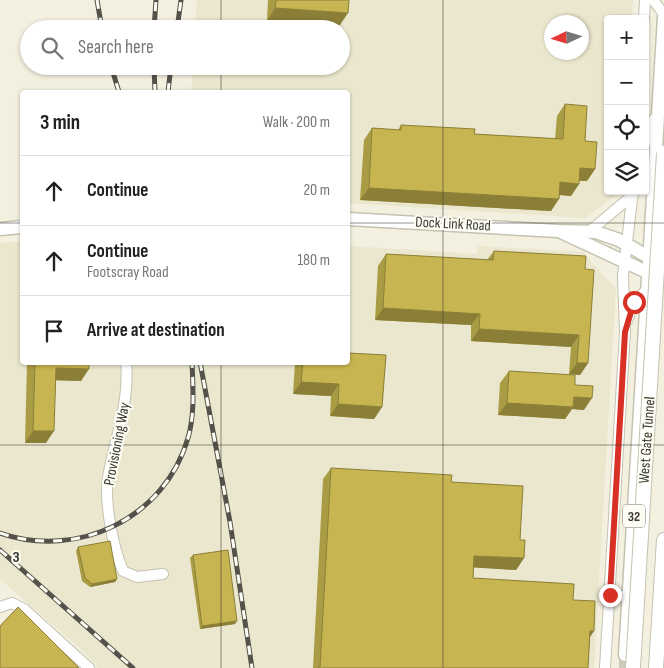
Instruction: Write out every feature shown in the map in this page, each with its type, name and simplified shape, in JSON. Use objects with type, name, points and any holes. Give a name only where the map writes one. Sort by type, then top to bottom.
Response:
[{"type":"highway","name":"West Gate Tunnel","points":[[633,668],[664,153]]},
{"type":"highway","points":[[656,668],[664,540]]},
{"type":"main road","name":"32","points":[[625,655],[649,289],[664,16]]},
{"type":"main road","name":"Dock Link Road","points":[[350,219],[558,231],[591,230],[627,244],[650,257]]},
{"type":"main road","points":[[0,229],[20,227]]},
{"type":"main road","name":"Dock Link Road","points":[[558,231],[649,273]]},
{"type":"street","points":[[644,15],[645,0]]},
{"type":"street","points":[[653,0],[664,16]]},
{"type":"street","points":[[649,133],[658,107]]},
{"type":"street","points":[[591,230],[631,195]]},
{"type":"street","points":[[605,668],[625,332],[624,260],[633,195]]},
{"type":"street","points":[[625,332],[631,308],[637,298],[649,289]]},
{"type":"street","name":"Provisioning Way","points":[[126,365],[125,406],[108,483],[112,527],[123,571],[137,577],[163,574]]},
{"type":"street","points":[[620,429],[640,430]]},
{"type":"street","points":[[610,595],[629,598]]},
{"type":"street","points":[[0,607],[12,603],[24,609],[89,668]]},
{"type":"shaded area","points":[[197,0],[633,0],[632,15],[604,15],[604,195],[615,195],[586,218],[350,203],[350,90],[191,90],[192,75],[350,75],[350,20],[196,20]]},
{"type":"shaded area","points":[[20,241],[20,365],[350,365],[350,246],[477,254],[478,246],[583,252],[616,289],[594,668],[98,668],[85,653],[0,579],[0,243]]},
{"type":"building","points":[[276,0],[349,0],[348,13],[275,8]]},
{"type":"building","points":[[565,104],[587,106],[585,141],[597,142],[595,169],[580,168],[579,184],[560,182],[559,199],[369,188],[372,128],[401,130],[401,125],[475,129],[474,134],[563,139]]},
{"type":"building","points":[[494,251],[586,256],[585,269],[594,270],[588,363],[577,363],[579,335],[479,329],[480,314],[383,308],[386,254],[493,260]]},
{"type":"building","points":[[350,353],[386,355],[382,407],[338,404],[339,384],[301,382],[303,365],[350,365]]},
{"type":"building","points":[[35,365],[89,365],[89,369],[56,368],[54,431],[33,431]]},
{"type":"building","points":[[509,371],[575,375],[575,385],[593,386],[592,398],[574,397],[573,407],[507,403]]},
{"type":"building","points":[[331,468],[452,475],[451,482],[523,486],[520,540],[525,540],[524,558],[474,556],[473,578],[574,584],[573,600],[595,601],[594,631],[590,631],[588,668],[318,668],[320,667]]},
{"type":"building","points":[[110,541],[117,579],[92,584],[85,578],[78,547]]},
{"type":"building","points":[[228,550],[237,621],[202,626],[193,555]]},
{"type":"building","points":[[18,607],[79,668],[0,668],[0,626]]},
{"type":"tunnel","points":[[625,655],[625,668]]},
{"type":"railway","points":[[97,0],[100,20]]},
{"type":"railway","points":[[155,20],[156,0]]},
{"type":"railway","points":[[178,20],[181,0]]},
{"type":"railway","points":[[114,75],[118,90]]},
{"type":"railway","points":[[154,75],[155,90]]},
{"type":"railway","points":[[168,90],[170,75]]},
{"type":"railway","points":[[0,533],[30,540],[59,541],[88,536],[115,526],[139,510],[160,490],[177,466],[188,438],[193,410],[192,365]]},
{"type":"railway","points":[[201,365],[230,522],[252,668]]},
{"type":"railway","points":[[0,550],[133,668]]},
{"type":"route","points":[[610,595],[625,332],[634,302]]}]
